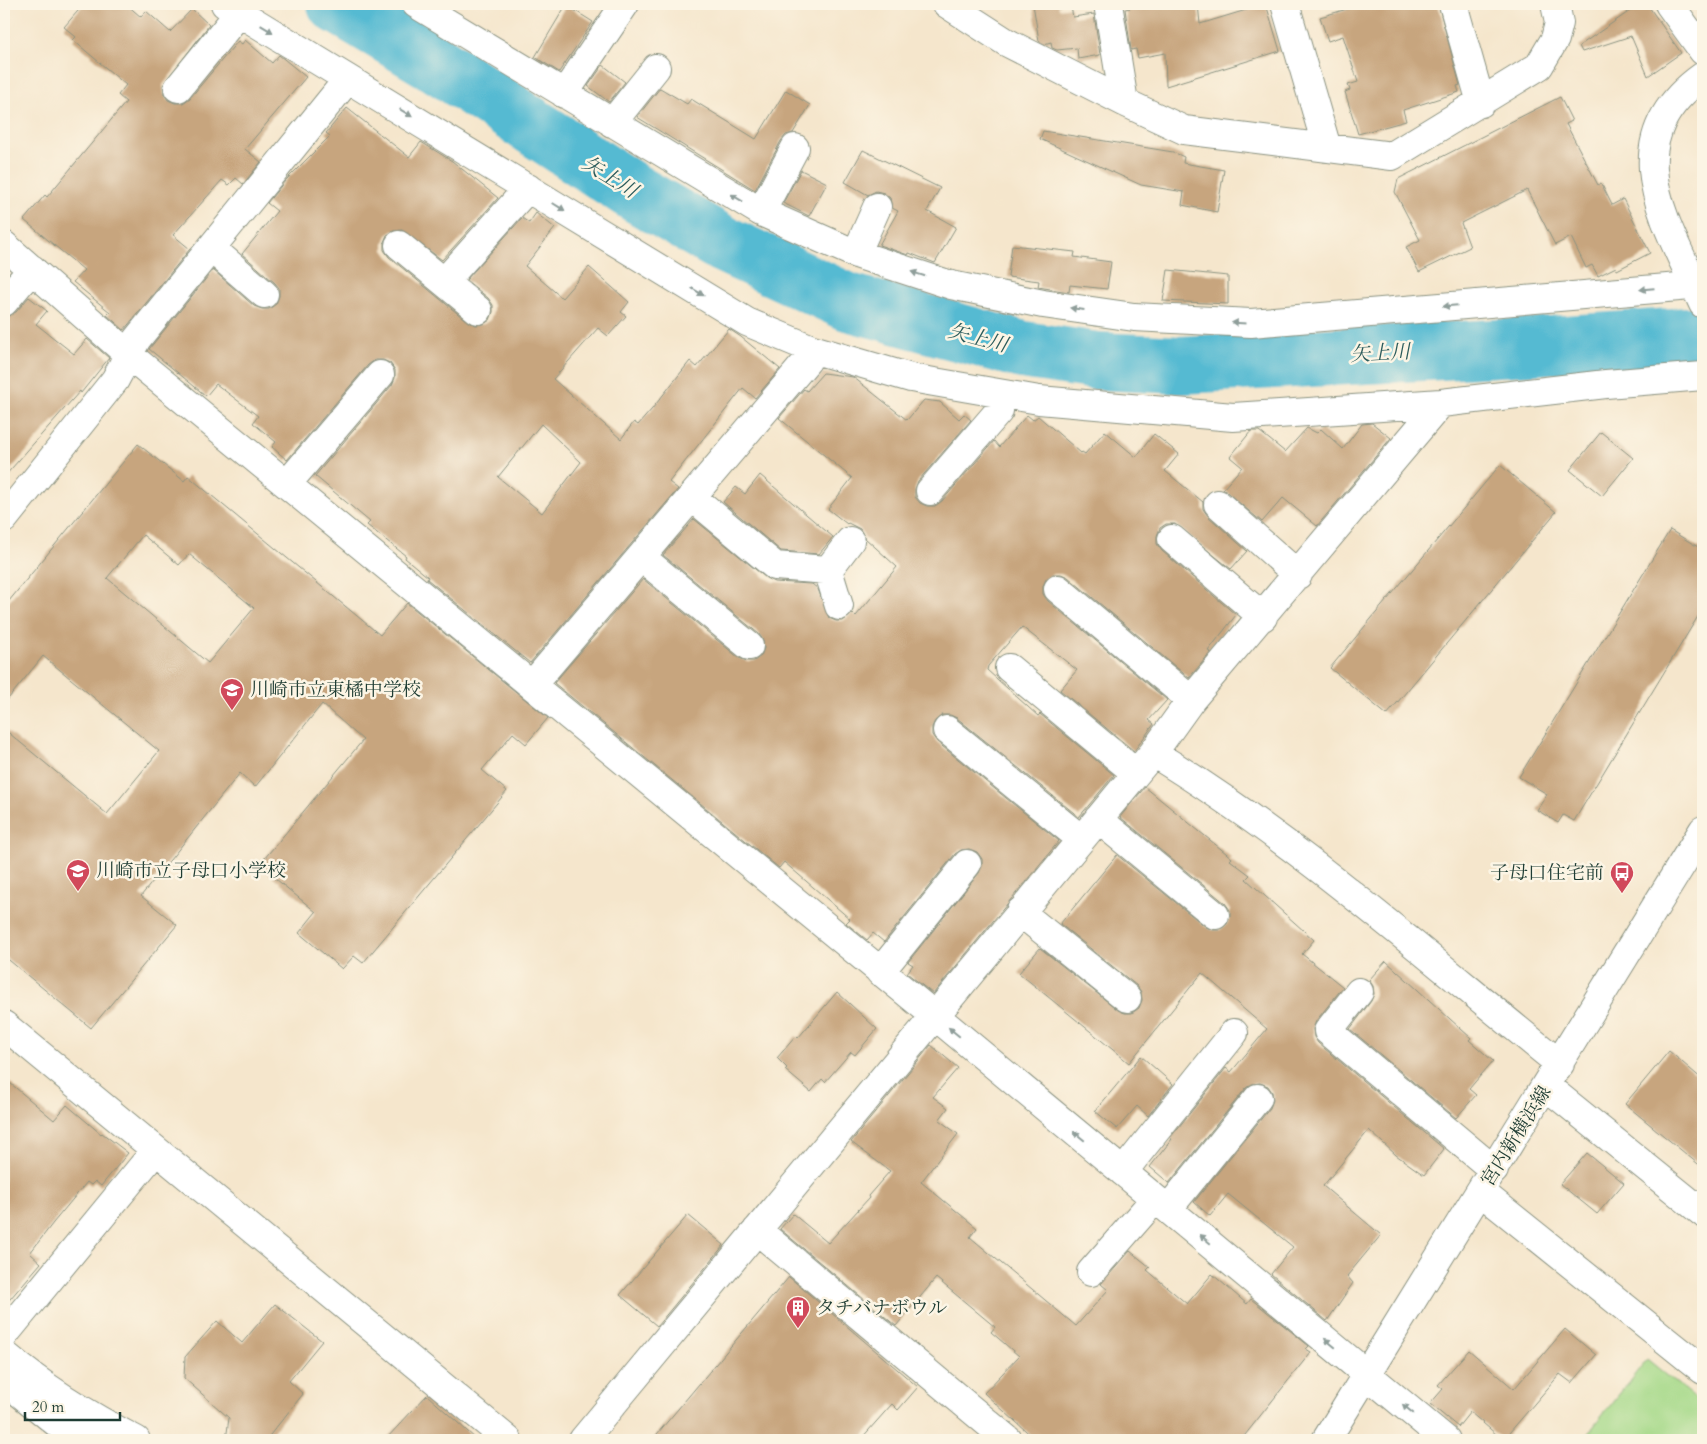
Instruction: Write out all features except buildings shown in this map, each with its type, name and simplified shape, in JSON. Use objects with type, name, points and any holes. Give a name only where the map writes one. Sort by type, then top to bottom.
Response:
[{"type":"street","points":[[416,4],[761,212],[856,254],[951,285],[1043,304],[1134,317],[1251,323],[1700,292],[1667,228],[1652,168],[1652,150],[1662,119],[1673,103],[1699,87]]},
{"type":"street","points":[[564,94],[625,4]]},
{"type":"street","points":[[947,4],[1006,42],[1184,130],[1392,156],[1539,66],[1557,31],[1559,23],[1555,4]]},
{"type":"street","points":[[1108,4],[1124,102]]},
{"type":"street","points":[[1286,4],[1327,148]]},
{"type":"street","points":[[1453,4],[1481,103]]},
{"type":"street","points":[[1669,4],[1703,51]]},
{"type":"street","points":[[178,88],[232,8],[747,322],[812,349],[911,378],[1000,395],[1233,417],[1441,403],[1606,384],[1703,376]]},
{"type":"street","points":[[612,123],[656,68]]},
{"type":"street","points":[[4,519],[115,380],[137,339],[348,79]]},
{"type":"street","points":[[761,212],[795,148]]},
{"type":"street","points":[[444,282],[528,188]]},
{"type":"street","points":[[856,254],[877,207]]},
{"type":"street","points":[[4,245],[129,355],[934,1015],[1446,1440]]},
{"type":"street","points":[[399,245],[478,310]]},
{"type":"street","points":[[211,248],[264,294]]},
{"type":"street","points":[[4,302],[32,269]]},
{"type":"street","points":[[532,685],[807,361],[812,349]]},
{"type":"street","points":[[287,484],[380,375]]},
{"type":"street","points":[[930,491],[999,411],[1000,395]]},
{"type":"street","points":[[583,1440],[1144,763],[1191,700],[1263,617],[1441,403]]},
{"type":"street","points":[[692,497],[775,566],[828,570]]},
{"type":"street","points":[[1218,504],[1298,575]]},
{"type":"street","points":[[1172,539],[1263,617]]},
{"type":"street","points":[[828,570],[850,541]]},
{"type":"street","points":[[641,556],[749,646]]},
{"type":"street","points":[[828,570],[839,606]]},
{"type":"street","points":[[1058,589],[1191,700]]},
{"type":"street","points":[[1010,668],[1144,763],[1210,787],[1277,835],[1553,1075],[1703,1213]]},
{"type":"street","points":[[947,730],[1215,915]]},
{"type":"street","name":"宮内新横浜線","points":[[1326,1440],[1488,1181],[1703,830]]},
{"type":"street","points":[[880,972],[967,864]]},
{"type":"street","points":[[1020,912],[1126,998]]},
{"type":"street","points":[[1359,992],[1328,1031],[1488,1181],[1703,1370]]},
{"type":"street","points":[[4,1025],[508,1440]]},
{"type":"street","points":[[1123,1172],[1234,1033]]},
{"type":"street","points":[[1091,1272],[1162,1204],[1258,1098]]},
{"type":"street","points":[[4,1335],[156,1150]]},
{"type":"street","points":[[757,1230],[1008,1440]]},
{"type":"street","points":[[4,1354],[58,1395],[95,1419],[136,1440]]},
{"type":"street","points":[[4,1380],[64,1428],[86,1440]]},
{"type":"green space","points":[[1647,1359],[1703,1405],[1703,1440],[1583,1440]]},
{"type":"waterway","name":"矢上川","points":[[336,4],[440,66],[635,193],[723,244],[848,302],[1023,350],[1097,361],[1181,365],[1703,335]]},
{"type":"place","name":"川崎市立東橘中学校","points":[[232,711]]},
{"type":"place","name":"川崎市立子母口小学校","points":[[78,892]]},
{"type":"place","name":"子母口住宅前","points":[[1622,894]]},
{"type":"place","name":"タチバナボウル","points":[[798,1329]]}]
